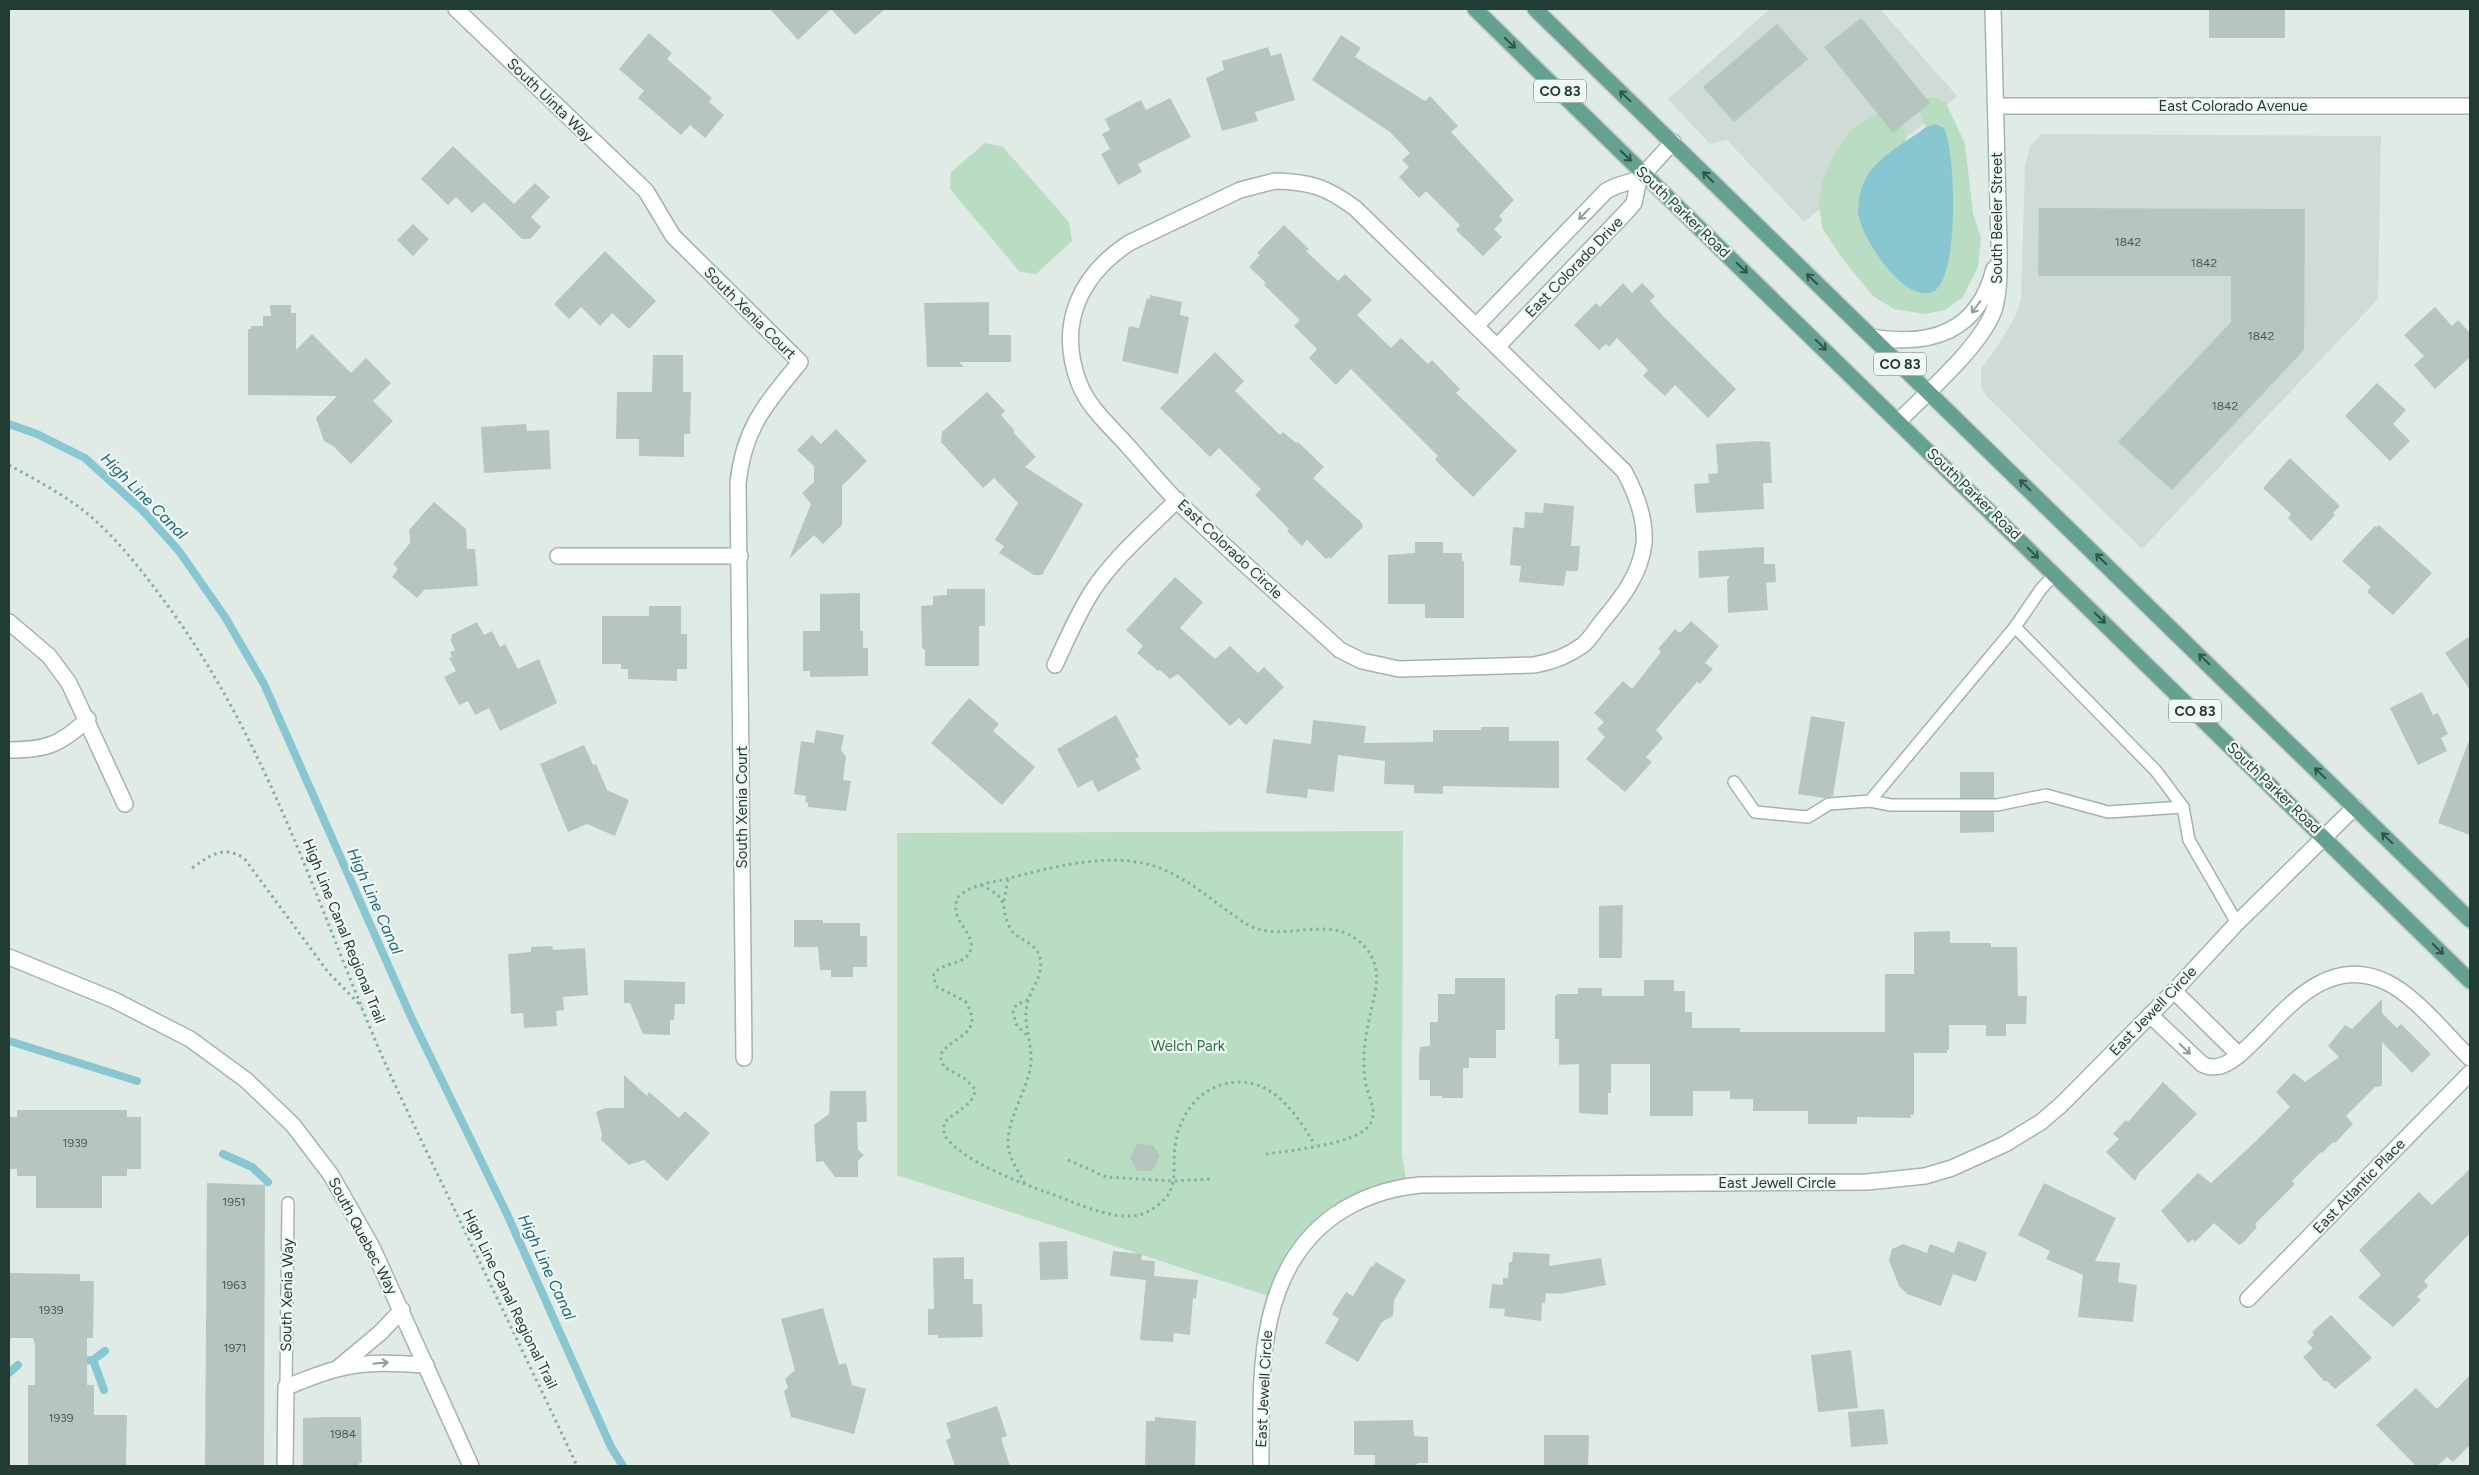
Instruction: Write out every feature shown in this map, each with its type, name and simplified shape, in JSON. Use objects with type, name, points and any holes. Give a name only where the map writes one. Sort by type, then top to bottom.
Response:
[{"type":"main road","name":"South Parker Road","points":[[1475,9],[1641,176],[1898,421],[2470,981]]},
{"type":"main road","name":"CO 83","points":[[1535,9],[2470,920]]},
{"type":"street","name":"South Uinta Way","points":[[456,9],[646,191]]},
{"type":"street","name":"South Beeler Street","points":[[1898,421],[1969,348],[1994,309],[1999,279],[1999,245],[1993,9]]},
{"type":"street","name":"East Colorado Avenue","points":[[1996,106],[2470,106]]},
{"type":"street","name":"East Colorado Drive","points":[[1476,326],[1606,191],[1641,176],[1673,142]]},
{"type":"street","name":"East Colorado Drive","points":[[1497,347],[1629,209],[1634,203],[1641,176]]},
{"type":"street","name":"East Colorado Circle","points":[[1275,181],[1301,182],[1325,188],[1356,208],[1476,326],[1624,471],[1643,520],[1644,544],[1626,593],[1585,643],[1554,661],[1534,665],[1398,669],[1362,661],[1340,650],[1176,500],[1092,406],[1079,384],[1072,360],[1070,333],[1073,316],[1086,283],[1114,253],[1129,243],[1240,190],[1275,181]]},
{"type":"street","name":"South Xenia Court","points":[[646,191],[673,236],[800,362],[761,411],[743,451],[738,483],[744,1058]]},
{"type":"street","points":[[1872,337],[1916,341],[1939,336],[1960,325],[1985,294],[1993,272],[1999,245]]},
{"type":"street","points":[[1055,664],[1093,590],[1128,548],[1176,500]]},
{"type":"street","points":[[558,556],[740,556]]},
{"type":"street","points":[[9,622],[49,656],[60,669],[88,719],[125,804]]},
{"type":"street","points":[[9,750],[30,750],[58,743],[88,719]]},
{"type":"street","name":"East Jewell Circle","points":[[1260,1466],[1264,1351],[1274,1298],[1288,1267],[1305,1243],[1327,1221],[1360,1200],[1394,1189],[1432,1184],[1838,1183],[1925,1176],[1971,1162],[2030,1130],[2062,1104],[2174,991],[2237,923],[2355,807]]},
{"type":"street","name":"South Quebec Way","points":[[9,957],[92,990],[162,1023],[212,1054],[251,1084],[298,1130],[331,1174],[365,1233],[402,1310],[471,1466]]},
{"type":"street","points":[[2150,1015],[2194,1057],[2206,1066],[2219,1068],[2239,1056],[2306,992],[2339,976],[2357,974],[2374,977],[2396,987],[2470,1058]]},
{"type":"street","points":[[2174,991],[2239,1056]]},
{"type":"street","name":"East Atlantic Place","points":[[2248,1299],[2470,1073]]},
{"type":"street","points":[[336,1369],[380,1333],[402,1310]]},
{"type":"street","points":[[286,1387],[336,1369],[394,1362],[426,1365]]},
{"type":"street","name":"South Xenia Way","points":[[284,1466],[286,1387]]},
{"type":"lane","points":[[1870,801],[2014,627],[2041,589],[2055,574]]},
{"type":"lane","points":[[2014,627],[2156,771],[2183,807],[2189,840],[2237,923]]},
{"type":"lane","points":[[1734,782],[1755,812],[1808,818],[1829,804],[1870,801],[1891,805],[1997,805],[2046,795],[2108,812],[2183,807]]},
{"type":"lane","name":"South Xenia Way","points":[[286,1387],[288,1203]]},
{"type":"path","name":"High Line Canal Regional Trail","points":[[9,465],[62,495],[106,531],[144,574],[202,654],[242,724],[320,897],[363,1008],[408,1112],[577,1466]]},
{"type":"path","points":[[192,868],[215,852],[236,852],[244,858],[328,972],[363,1008]]},
{"type":"path","points":[[1266,1154],[1299,1150],[1315,1145],[1343,1141],[1366,1130],[1374,1116],[1366,1083],[1364,1056],[1367,1028],[1378,975],[1370,953],[1360,941],[1345,933],[1329,930],[1271,932],[1255,929],[1178,876],[1140,862],[1076,864],[1008,878],[962,892],[955,903],[957,917],[971,942],[968,955],[940,967],[933,976],[936,987],[965,1001],[971,1014],[969,1029],[965,1035],[946,1047],[940,1056],[944,1067],[971,1083],[975,1094],[968,1104],[948,1118],[942,1129],[949,1143],[957,1149],[1026,1185],[1107,1213],[1128,1217],[1147,1212],[1159,1205],[1172,1188],[1175,1146],[1182,1118],[1201,1095],[1223,1084],[1244,1082],[1254,1084],[1275,1095],[1286,1104],[1315,1145]]},
{"type":"path","points":[[1008,878],[1004,901],[1009,926],[1013,932],[1035,948],[1040,960],[1039,978],[1028,1000],[1026,1015],[1031,1060],[1029,1074],[1011,1126],[1008,1141],[1011,1157],[1026,1185]]},
{"type":"path","points":[[981,885],[997,894],[1004,901]]},
{"type":"path","points":[[1028,1000],[1016,1005],[1013,1012],[1016,1024],[1028,1037]]},
{"type":"path","points":[[1068,1160],[1106,1176],[1173,1180],[1212,1178]]},
{"type":"shaded area","points":[[1770,9],[1880,9],[1957,96],[1804,222],[1727,140],[1710,144],[1668,99]]},
{"type":"shaded area","points":[[2042,134],[2381,136],[2378,299],[2142,549],[1987,397],[1981,387],[1981,369],[2001,341],[2017,313],[2021,299],[2025,165],[2030,146]]},
{"type":"green space","points":[[1934,97],[1946,103],[1965,144],[1973,213],[1981,238],[1978,267],[1963,297],[1945,310],[1925,314],[1894,309],[1873,296],[1845,262],[1822,228],[1819,203],[1822,183],[1833,155],[1852,129],[1882,111],[1902,122],[1906,144],[1934,148],[1917,105],[1919,99]]},
{"type":"green space","points":[[985,143],[1003,147],[1069,222],[1072,241],[1036,274],[1020,272],[950,189],[951,172]]},
{"type":"green space","name":"Welch Park","points":[[1403,831],[1402,1154],[1407,1186],[1327,1221],[1274,1298],[897,1175],[897,833]]},
{"type":"water","points":[[1935,124],[1944,128],[1951,162],[1953,215],[1951,242],[1947,266],[1941,283],[1932,292],[1921,293],[1908,288],[1896,278],[1875,251],[1861,223],[1858,204],[1864,182],[1876,165],[1926,127]]},
{"type":"building","points":[[770,9],[831,9],[798,40]]},
{"type":"building","points":[[831,9],[885,9],[855,35]]},
{"type":"building","points":[[2209,9],[2285,9],[2285,38],[2209,38]]},
{"type":"building","points":[[1861,18],[1930,103],[1893,133],[1824,47]]},
{"type":"building","points":[[1777,24],[1808,59],[1734,122],[1703,87]]},
{"type":"building","points":[[649,33],[672,53],[667,59],[712,98],[709,102],[724,115],[705,138],[690,125],[681,135],[638,98],[644,91],[619,69]]},
{"type":"building","points":[[1341,35],[1361,48],[1355,57],[1425,101],[1430,96],[1458,126],[1451,132],[1514,200],[1499,216],[1503,220],[1494,229],[1502,237],[1483,256],[1456,230],[1460,225],[1426,191],[1419,198],[1399,177],[1409,167],[1402,160],[1410,153],[1390,132],[1312,80]]},
{"type":"building","points":[[1268,47],[1271,56],[1281,53],[1295,100],[1255,112],[1258,121],[1222,131],[1206,78],[1224,70],[1222,61]]},
{"type":"building","points":[[1170,98],[1191,137],[1138,164],[1142,172],[1118,185],[1101,154],[1110,149],[1102,134],[1110,130],[1105,119],[1141,100],[1146,110]]},
{"type":"building","points":[[453,146],[514,204],[535,183],[550,197],[531,217],[541,227],[530,239],[522,239],[484,202],[472,213],[456,197],[448,205],[421,179]]},
{"type":"building","points":[[2039,208],[2305,209],[2304,350],[2172,490],[2118,442],[2231,322],[2231,276],[2038,276]]},
{"type":"building","points":[[413,224],[429,239],[413,256],[397,240]]},
{"type":"building","points":[[1284,225],[1309,249],[1306,251],[1338,281],[1345,274],[1372,300],[1357,315],[1391,348],[1401,338],[1428,364],[1432,360],[1460,389],[1456,393],[1517,451],[1473,497],[1438,463],[1435,459],[1438,456],[1351,369],[1336,385],[1309,358],[1317,349],[1294,326],[1300,320],[1264,285],[1266,283],[1249,267],[1260,255],[1257,253]]},
{"type":"building","points":[[605,251],[656,301],[629,329],[612,313],[600,326],[581,307],[569,319],[554,304]]},
{"type":"building","points":[[1623,283],[1632,293],[1642,283],[1655,296],[1650,301],[1661,314],[1736,389],[1708,418],[1675,385],[1665,396],[1643,376],[1648,370],[1617,338],[1609,347],[1606,344],[1599,350],[1574,325],[1596,303],[1600,307]]},
{"type":"building","points":[[1150,295],[1182,302],[1180,315],[1189,317],[1178,374],[1122,361],[1129,326],[1139,328],[1147,298],[1150,299]]},
{"type":"building","points":[[989,302],[989,335],[1011,335],[1011,362],[959,362],[964,367],[927,367],[924,303]]},
{"type":"building","points":[[270,305],[291,305],[291,313],[296,313],[296,350],[312,334],[351,373],[366,358],[391,383],[373,401],[393,421],[351,464],[333,446],[324,441],[316,418],[337,396],[248,395],[248,329],[251,329],[251,326],[263,326],[263,316],[271,316]]},
{"type":"building","points":[[2435,307],[2452,326],[2458,320],[2470,333],[2470,357],[2435,389],[2414,365],[2424,356],[2404,335]]},
{"type":"building","points":[[1215,352],[1244,381],[1235,391],[1280,435],[1283,432],[1296,443],[1298,442],[1324,467],[1313,478],[1362,523],[1363,527],[1330,559],[1329,557],[1326,559],[1307,540],[1302,546],[1287,531],[1289,529],[1255,495],[1261,489],[1219,448],[1210,457],[1160,408]]},
{"type":"building","points":[[653,355],[683,355],[683,392],[691,392],[690,434],[684,434],[684,457],[639,456],[639,439],[616,439],[617,392],[652,392]]},
{"type":"building","points":[[2377,383],[2406,410],[2393,424],[2410,441],[2390,461],[2345,416]]},
{"type":"building","points":[[987,392],[1005,411],[1001,415],[1015,431],[1013,432],[1036,457],[1025,467],[1083,504],[1042,575],[1034,575],[999,553],[1004,546],[995,540],[1018,503],[994,478],[983,488],[941,442],[942,432]]},
{"type":"building","points":[[526,424],[527,431],[549,430],[551,469],[484,473],[481,427]]},
{"type":"building","points":[[836,429],[867,461],[842,486],[842,525],[823,544],[814,535],[789,559],[811,504],[802,493],[814,482],[814,466],[797,450],[812,435],[821,444]]},
{"type":"building","points":[[1770,442],[1772,483],[1763,483],[1764,509],[1696,513],[1694,484],[1709,483],[1708,474],[1718,473],[1716,444]]},
{"type":"building","points":[[2290,458],[2340,506],[2333,513],[2335,515],[2311,541],[2288,518],[2291,514],[2263,488]]},
{"type":"building","points":[[434,502],[466,529],[467,549],[475,549],[478,586],[424,590],[417,598],[392,577],[398,569],[393,564],[410,543],[409,530]]},
{"type":"building","points":[[1544,503],[1574,506],[1571,546],[1580,546],[1578,571],[1566,571],[1564,586],[1519,582],[1521,566],[1510,565],[1513,527],[1524,528],[1525,512],[1543,513]]},
{"type":"building","points":[[2379,525],[2432,573],[2393,615],[2367,592],[2371,587],[2342,561],[2375,526]]},
{"type":"building","points":[[1415,542],[1443,542],[1443,553],[1462,553],[1462,561],[1464,561],[1464,618],[1425,618],[1425,604],[1388,604],[1388,555],[1415,553]]},
{"type":"building","points":[[1764,547],[1764,564],[1775,564],[1776,582],[1766,583],[1768,610],[1728,613],[1727,580],[1730,576],[1699,578],[1698,551]]},
{"type":"building","points":[[1175,577],[1203,602],[1180,628],[1215,659],[1230,646],[1258,673],[1264,667],[1284,687],[1246,725],[1239,718],[1230,726],[1178,674],[1170,679],[1137,653],[1143,646],[1126,630]]},
{"type":"building","points":[[947,589],[985,589],[985,626],[979,626],[979,666],[925,666],[925,650],[922,648],[921,606],[933,605],[933,596],[947,595]]},
{"type":"building","points":[[860,593],[860,631],[863,631],[863,648],[868,648],[868,676],[810,677],[810,671],[803,671],[803,631],[820,631],[820,594]]},
{"type":"building","points":[[649,606],[681,606],[681,634],[687,634],[687,669],[677,669],[677,681],[628,679],[628,669],[621,669],[621,664],[602,664],[602,616],[649,616]]},
{"type":"building","points":[[1691,621],[1719,646],[1705,663],[1713,669],[1700,684],[1697,682],[1656,730],[1663,738],[1646,757],[1652,762],[1625,792],[1586,759],[1605,737],[1597,729],[1604,722],[1594,713],[1623,681],[1632,689],[1661,652],[1658,649],[1675,629],[1680,633]]},
{"type":"building","points":[[477,622],[484,635],[492,631],[500,647],[505,644],[518,669],[539,659],[557,703],[500,731],[489,708],[475,715],[468,701],[459,705],[444,677],[456,671],[449,658],[452,657],[450,652],[455,650],[450,639],[452,638],[451,635]]},
{"type":"building","points":[[2470,636],[2470,690],[2445,653]]},
{"type":"building","points":[[2422,692],[2433,715],[2438,713],[2448,734],[2441,738],[2447,751],[2418,765],[2390,708]]},
{"type":"building","points":[[969,698],[999,724],[993,731],[1035,767],[1002,805],[931,743]]},
{"type":"building","points":[[1116,715],[1139,757],[1135,759],[1141,769],[1098,792],[1092,780],[1078,788],[1057,749]]},
{"type":"building","points":[[1811,716],[1845,722],[1833,796],[1824,798],[1798,794]]},
{"type":"building","points":[[1313,720],[1366,726],[1364,743],[1433,742],[1433,730],[1481,730],[1481,727],[1509,727],[1509,741],[1559,741],[1559,788],[1443,786],[1443,794],[1414,793],[1414,785],[1384,784],[1385,761],[1338,755],[1334,792],[1308,789],[1307,798],[1266,793],[1273,739],[1311,744]]},
{"type":"building","points":[[816,730],[844,735],[841,750],[846,757],[843,780],[851,781],[846,811],[808,807],[808,803],[805,802],[806,796],[794,794],[801,741],[814,743]]},
{"type":"building","points":[[2468,743],[2470,743],[2470,835],[2438,823]]},
{"type":"building","points":[[584,745],[593,765],[596,764],[607,790],[629,800],[615,836],[587,824],[568,832],[540,764]]},
{"type":"building","points":[[1960,772],[1994,772],[1994,798],[1960,798]]},
{"type":"building","points":[[1960,812],[1994,812],[1994,832],[1960,833]]},
{"type":"building","points":[[1623,905],[1622,958],[1599,958],[1599,906]]},
{"type":"building","points":[[794,920],[823,920],[823,923],[860,923],[860,936],[867,936],[867,967],[853,967],[853,977],[831,977],[831,970],[820,970],[818,947],[794,947]]},
{"type":"building","points":[[1950,931],[1950,943],[1991,943],[1991,947],[2017,947],[2018,996],[2027,996],[2026,1024],[2006,1024],[2006,1036],[1986,1036],[1986,1025],[1949,1025],[1949,1050],[1947,1050],[1947,1053],[1914,1053],[1914,1115],[1910,1115],[1911,1118],[1857,1117],[1857,1124],[1808,1124],[1808,1111],[1753,1111],[1753,1099],[1730,1099],[1730,1091],[1693,1091],[1693,1116],[1650,1116],[1650,1064],[1611,1064],[1611,1093],[1608,1093],[1608,1115],[1579,1113],[1579,1064],[1559,1065],[1559,1039],[1555,1039],[1555,996],[1558,994],[1578,994],[1578,988],[1602,988],[1602,996],[1644,996],[1644,980],[1674,980],[1674,991],[1685,991],[1685,1012],[1692,1012],[1692,1028],[1740,1028],[1740,1032],[1885,1032],[1885,974],[1914,974],[1914,932]]},
{"type":"building","points":[[552,946],[553,950],[585,948],[588,995],[563,997],[564,1010],[556,1011],[557,1026],[524,1028],[523,1013],[511,1014],[508,954],[531,952],[531,947]]},
{"type":"building","points":[[1455,978],[1505,978],[1505,1030],[1496,1030],[1496,1058],[1469,1058],[1469,1068],[1463,1068],[1463,1098],[1442,1098],[1442,1096],[1430,1096],[1430,1080],[1419,1080],[1419,1056],[1420,1047],[1430,1046],[1430,1022],[1438,1022],[1438,994],[1455,994]]},
{"type":"building","points":[[624,980],[685,982],[685,1004],[675,1004],[674,1020],[670,1020],[670,1035],[643,1034],[630,1003],[624,1003]]},
{"type":"building","points":[[2382,999],[2382,1013],[2397,1028],[2401,1024],[2431,1054],[2412,1073],[2382,1042],[2382,1086],[2375,1087],[2346,1116],[2353,1124],[2335,1143],[2333,1142],[2321,1152],[2292,1181],[2295,1184],[2255,1224],[2257,1227],[2244,1242],[2239,1245],[2214,1223],[2195,1242],[2193,1239],[2188,1243],[2161,1211],[2198,1173],[2211,1183],[2256,1141],[2290,1107],[2276,1092],[2294,1073],[2305,1082],[2339,1057],[2328,1046],[2345,1025],[2352,1029]]},
{"type":"building","points":[[624,1075],[647,1096],[649,1092],[679,1118],[685,1111],[710,1133],[667,1181],[644,1160],[629,1165],[601,1140],[602,1134],[596,1112],[605,1108],[624,1108]]},
{"type":"building","points":[[2163,1082],[2197,1114],[2139,1173],[2135,1181],[2106,1152],[2119,1139],[2113,1134],[2126,1120],[2128,1122]]},
{"type":"building","points":[[830,1091],[866,1091],[867,1122],[857,1122],[858,1150],[864,1155],[858,1161],[858,1177],[835,1177],[823,1161],[816,1162],[814,1125],[829,1114]]},
{"type":"building","points":[[17,1110],[127,1110],[127,1117],[141,1117],[141,1169],[127,1169],[127,1176],[102,1176],[102,1208],[36,1208],[36,1176],[17,1176],[17,1169],[9,1169],[9,1117],[17,1117]]},
{"type":"building","points":[[1137,1144],[1153,1145],[1160,1156],[1152,1171],[1137,1171],[1130,1157]]},
{"type":"building","points":[[2470,1169],[2470,1233],[2424,1281],[2428,1286],[2417,1297],[2421,1300],[2393,1327],[2358,1297],[2381,1275],[2359,1250],[2419,1192],[2432,1205]]},
{"type":"building","points":[[207,1183],[265,1185],[264,1466],[205,1466]]},
{"type":"building","points":[[2044,1183],[2116,1218],[2095,1261],[2120,1263],[2118,1282],[2137,1285],[2133,1322],[2078,1317],[2083,1275],[2046,1259],[2050,1251],[2018,1235]]},
{"type":"building","points":[[1067,1241],[1068,1279],[1040,1280],[1039,1242]]},
{"type":"building","points":[[1958,1241],[1987,1252],[1976,1282],[1953,1274],[1941,1306],[1907,1294],[1899,1286],[1889,1260],[1892,1249],[1903,1244],[1927,1253],[1930,1244],[1954,1253]]},
{"type":"building","points":[[1113,1251],[1142,1254],[1141,1260],[1155,1261],[1154,1276],[1198,1280],[1196,1299],[1193,1298],[1190,1335],[1174,1333],[1173,1342],[1140,1340],[1146,1280],[1110,1276]]},
{"type":"building","points":[[1513,1252],[1550,1254],[1549,1266],[1601,1258],[1606,1285],[1560,1294],[1546,1293],[1545,1303],[1542,1303],[1541,1321],[1504,1316],[1505,1309],[1489,1308],[1492,1284],[1503,1285],[1503,1278],[1508,1278],[1509,1262],[1512,1262]]},
{"type":"building","points":[[964,1257],[964,1279],[973,1279],[973,1304],[982,1304],[983,1337],[938,1338],[938,1335],[928,1335],[928,1309],[934,1309],[933,1258]]},
{"type":"building","points":[[1376,1262],[1406,1280],[1394,1300],[1393,1316],[1382,1322],[1358,1362],[1325,1343],[1339,1319],[1332,1314],[1346,1292],[1353,1296],[1371,1266],[1373,1267]]},
{"type":"building","points":[[9,1273],[80,1274],[80,1281],[94,1281],[93,1338],[87,1338],[87,1385],[94,1385],[94,1415],[127,1415],[126,1466],[28,1466],[28,1385],[35,1385],[35,1345],[33,1338],[9,1338]]},
{"type":"building","points":[[823,1308],[839,1365],[846,1363],[852,1385],[866,1389],[854,1434],[791,1417],[784,1391],[788,1388],[785,1379],[795,1370],[781,1319]]},
{"type":"building","points":[[2331,1315],[2372,1358],[2335,1389],[2327,1381],[2324,1381],[2303,1357],[2313,1348],[2307,1342],[2314,1335],[2312,1332]]},
{"type":"building","points":[[1851,1350],[1858,1408],[1818,1412],[1811,1355]]},
{"type":"building","points":[[2470,1375],[2470,1445],[2453,1462],[2447,1457],[2437,1466],[2416,1466],[2376,1425],[2416,1388],[2437,1409]]},
{"type":"building","points":[[997,1406],[1007,1436],[1001,1438],[1010,1466],[955,1466],[946,1440],[951,1438],[946,1423]]},
{"type":"building","points":[[1884,1409],[1888,1444],[1851,1447],[1848,1412]]},
{"type":"building","points":[[361,1417],[362,1463],[359,1463],[359,1466],[303,1466],[303,1418]]},
{"type":"building","points":[[1155,1417],[1196,1421],[1195,1466],[1145,1466],[1146,1421],[1155,1421]]},
{"type":"building","points":[[1413,1420],[1414,1436],[1428,1437],[1428,1463],[1418,1463],[1415,1466],[1380,1466],[1375,1465],[1375,1455],[1354,1455],[1354,1421]]},
{"type":"building","points":[[1544,1435],[1589,1435],[1588,1466],[1544,1466]]},
{"type":"waterway","name":"High Line Canal","points":[[9,424],[37,434],[85,458],[143,511],[179,551],[225,617],[264,684],[412,1019],[507,1214],[611,1447],[623,1466]]},
{"type":"waterway","points":[[9,1041],[137,1081]]},
{"type":"waterway","points":[[223,1154],[252,1167],[268,1182]]},
{"type":"waterway","points":[[77,1361],[93,1360],[105,1351]]},
{"type":"waterway","points":[[93,1360],[104,1390]]},
{"type":"waterway","points":[[9,1373],[18,1365]]}]
